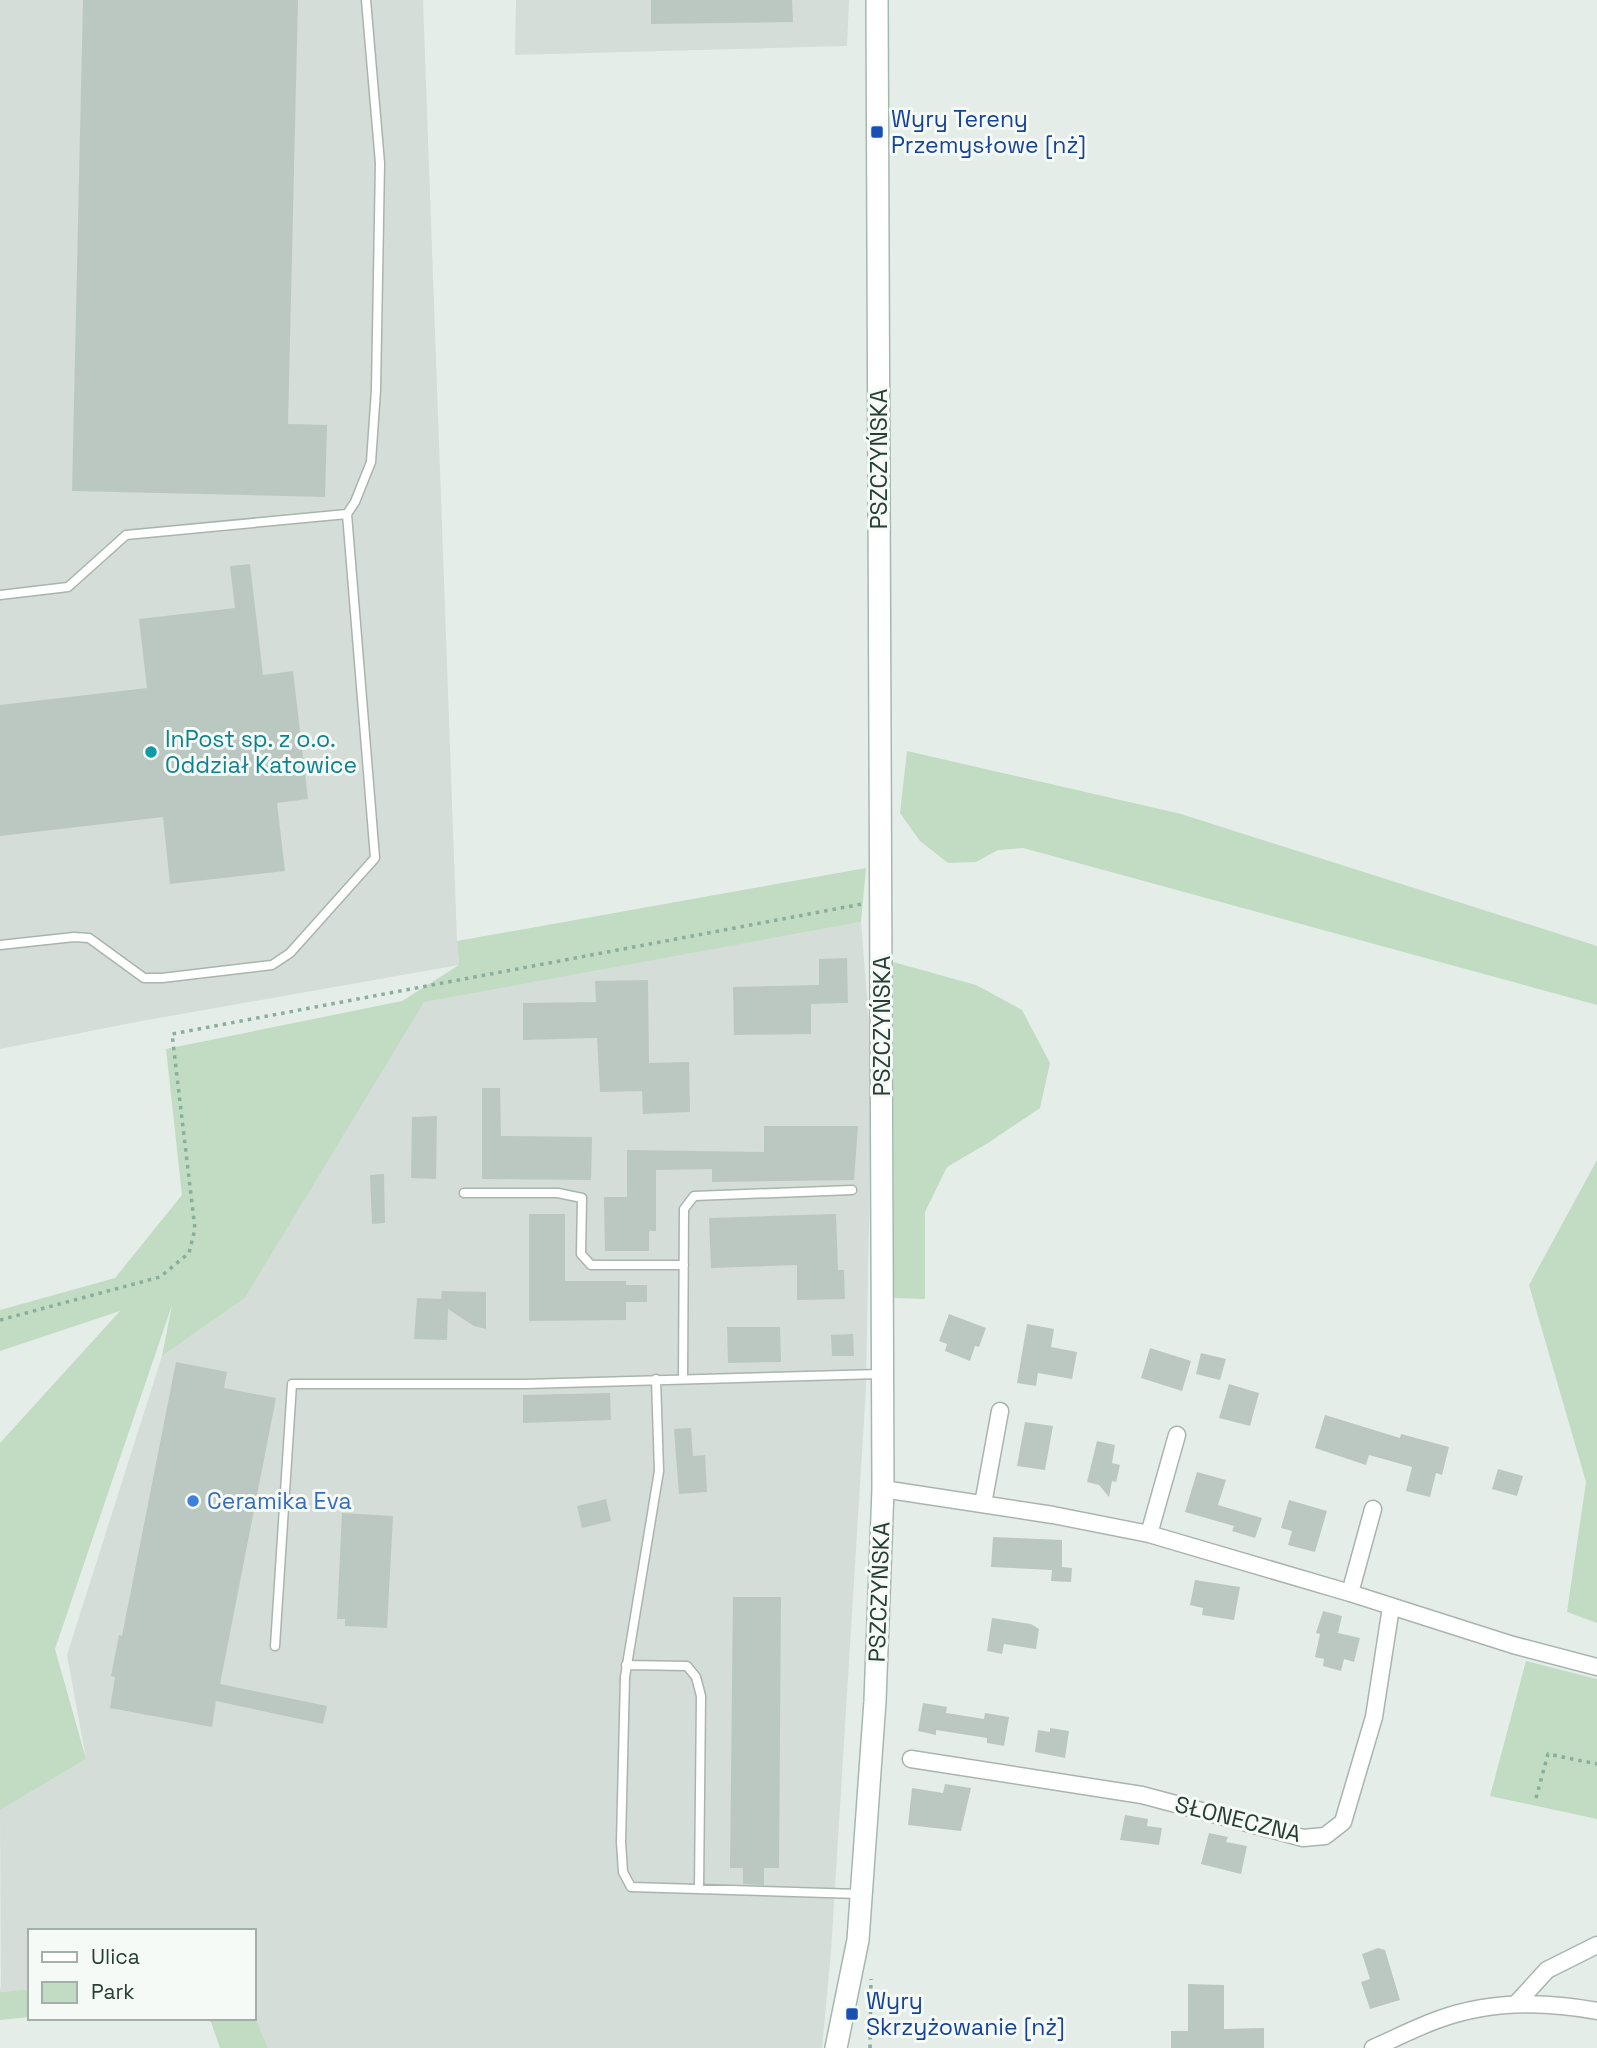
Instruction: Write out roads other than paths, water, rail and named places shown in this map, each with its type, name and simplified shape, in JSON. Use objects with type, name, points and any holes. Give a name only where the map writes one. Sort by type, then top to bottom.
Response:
[{"type":"main road","name":"PSZCZYŃSKA","points":[[835,2048],[858,1940],[862,1895],[875,1701],[883,1489],[877,0]]},
{"type":"street","points":[[983,1504],[1000,1411]]},
{"type":"street","points":[[1149,1534],[1177,1435]]},
{"type":"street","points":[[883,1489],[1149,1534],[1350,1593],[1513,1645],[1597,1667]]},
{"type":"street","points":[[1350,1593],[1373,1509]]},
{"type":"street","name":"SŁONECZNA","points":[[911,1759],[1142,1794],[1303,1838],[1325,1836],[1343,1822],[1374,1717],[1391,1607]]},
{"type":"street","points":[[1516,2004],[1547,1970],[1597,1945]]},
{"type":"street","points":[[1382,2046],[1438,2019],[1516,2004],[1570,2006],[1597,2011]]},
{"type":"lane","points":[[0,945],[74,937],[89,939],[144,978],[272,965],[290,953],[375,858],[346,514],[355,502],[371,462],[376,390],[380,163],[366,0]]},
{"type":"lane","points":[[0,595],[68,587],[126,535],[346,514]]},
{"type":"lane","points":[[684,1378],[684,1209],[694,1196],[852,1190]]},
{"type":"lane","points":[[464,1193],[558,1193],[582,1198],[581,1254],[591,1265],[684,1265]]},
{"type":"lane","points":[[275,1646],[292,1384],[525,1384],[883,1374]]},
{"type":"lane","points":[[656,1379],[659,1471],[626,1665],[621,1842],[623,1872],[631,1887],[862,1895]]},
{"type":"lane","points":[[626,1665],[687,1666],[696,1677],[701,1696],[699,1889]]},
{"type":"place","name":"Wyry Tereny Przemysłowe [nż]","points":[[877,132]]},
{"type":"place","name":"InPost sp. z o.o. Oddział Katowice","points":[[151,752]]},
{"type":"place","name":"Ceramika Eva","points":[[193,1501]]},
{"type":"place","name":"Wyry Skrzyżowanie [nż]","points":[[852,2014]]}]
